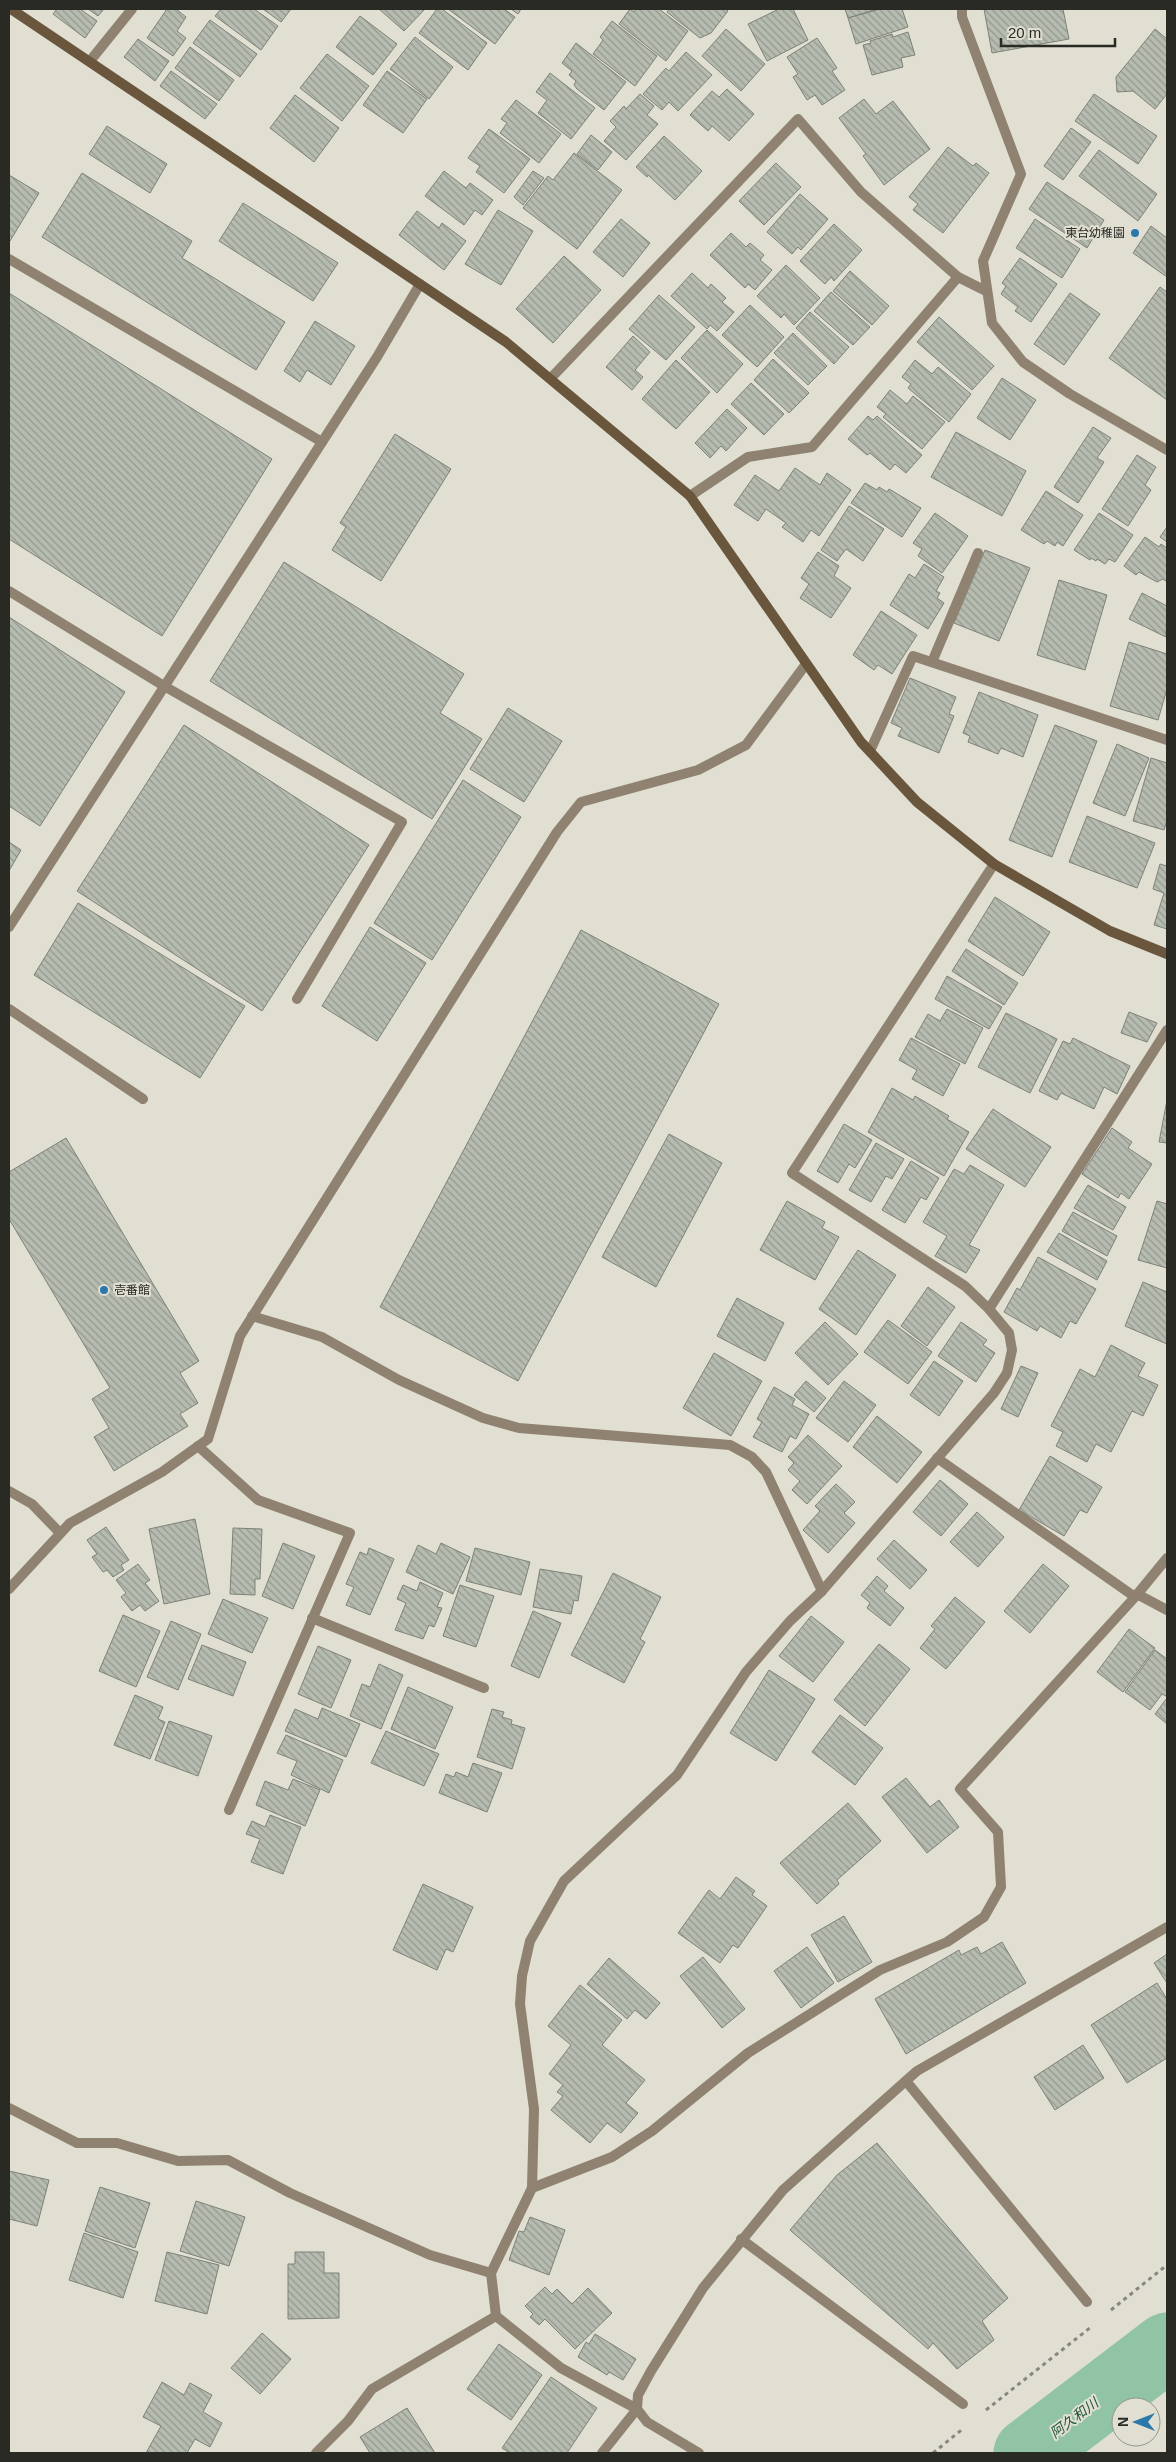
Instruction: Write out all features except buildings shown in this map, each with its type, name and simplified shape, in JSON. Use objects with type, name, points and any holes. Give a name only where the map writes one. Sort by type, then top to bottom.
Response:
[{"type":"street","points":[[11,9],[506,342],[690,496],[806,664],[870,751],[917,802],[994,864],[1110,931],[1167,954]]},
{"type":"street","points":[[90,61],[132,9]]},
{"type":"street","points":[[962,9],[962,18],[1021,174],[983,261],[992,323],[1023,362],[1070,394],[1167,450]]},
{"type":"street","points":[[550,378],[798,119],[861,192],[958,277],[986,291]]},
{"type":"street","points":[[9,260],[322,442]]},
{"type":"street","points":[[690,496],[748,457],[812,447],[958,277]]},
{"type":"street","points":[[9,927],[377,357],[420,284]]},
{"type":"street","points":[[932,662],[978,554]]},
{"type":"street","points":[[9,591],[164,686],[402,822],[297,999]]},
{"type":"street","points":[[870,751],[913,656],[1167,740]]},
{"type":"street","points":[[9,1589],[70,1523],[162,1472],[208,1439],[240,1336],[557,832],[582,802],[698,770],[746,745],[806,664]]},
{"type":"street","points":[[699,2453],[647,2422],[637,2409],[561,2368],[496,2316],[491,2273],[532,2188],[534,2109],[520,2004],[522,1976],[530,1941],[564,1881],[677,1775],[746,1672],[790,1621],[822,1591],[994,1393],[1008,1374],[1012,1350],[1009,1333],[965,1286],[792,1173],[994,864]]},
{"type":"street","points":[[9,1009],[144,1099]]},
{"type":"street","points":[[988,1309],[1167,1030]]},
{"type":"street","points":[[252,1316],[322,1337],[399,1380],[483,1418],[510,1425],[730,1445],[752,1457],[766,1472],[822,1591]]},
{"type":"street","points":[[198,1446],[258,1500],[350,1533],[229,1810]]},
{"type":"street","points":[[937,1458],[1136,1596],[1167,1610]]},
{"type":"street","points":[[9,1491],[32,1504],[60,1533]]},
{"type":"street","points":[[532,2188],[612,2157],[652,2131],[748,2053],[880,1970],[948,1942],[984,1917],[1001,1887],[998,1832],[960,1789],[1136,1596],[1167,1558]]},
{"type":"street","points":[[312,1618],[484,1688]]},
{"type":"street","points":[[602,2453],[637,2409],[638,2395],[651,2371],[704,2288],[741,2239],[783,2190],[917,2071],[1167,1927]]},
{"type":"street","points":[[906,2081],[1086,2302]]},
{"type":"street","points":[[9,2108],[77,2143],[117,2143],[178,2161],[228,2160],[290,2194],[430,2254],[491,2273]]},
{"type":"street","points":[[741,2239],[963,2404]]},
{"type":"street","points":[[316,2453],[348,2421],[372,2388],[496,2316]]},
{"type":"path","points":[[1107,2314],[1167,2265]]},
{"type":"path","points":[[986,2411],[1092,2326]]},
{"type":"path","points":[[933,2453],[971,2423]]},
{"type":"waterway","name":"阿久和川","points":[[1028,2453],[1167,2347]]},
{"type":"place","name":"東台幼稚園","points":[[1135,233]]},
{"type":"place","name":"壱番館","points":[[104,1290]]}]
